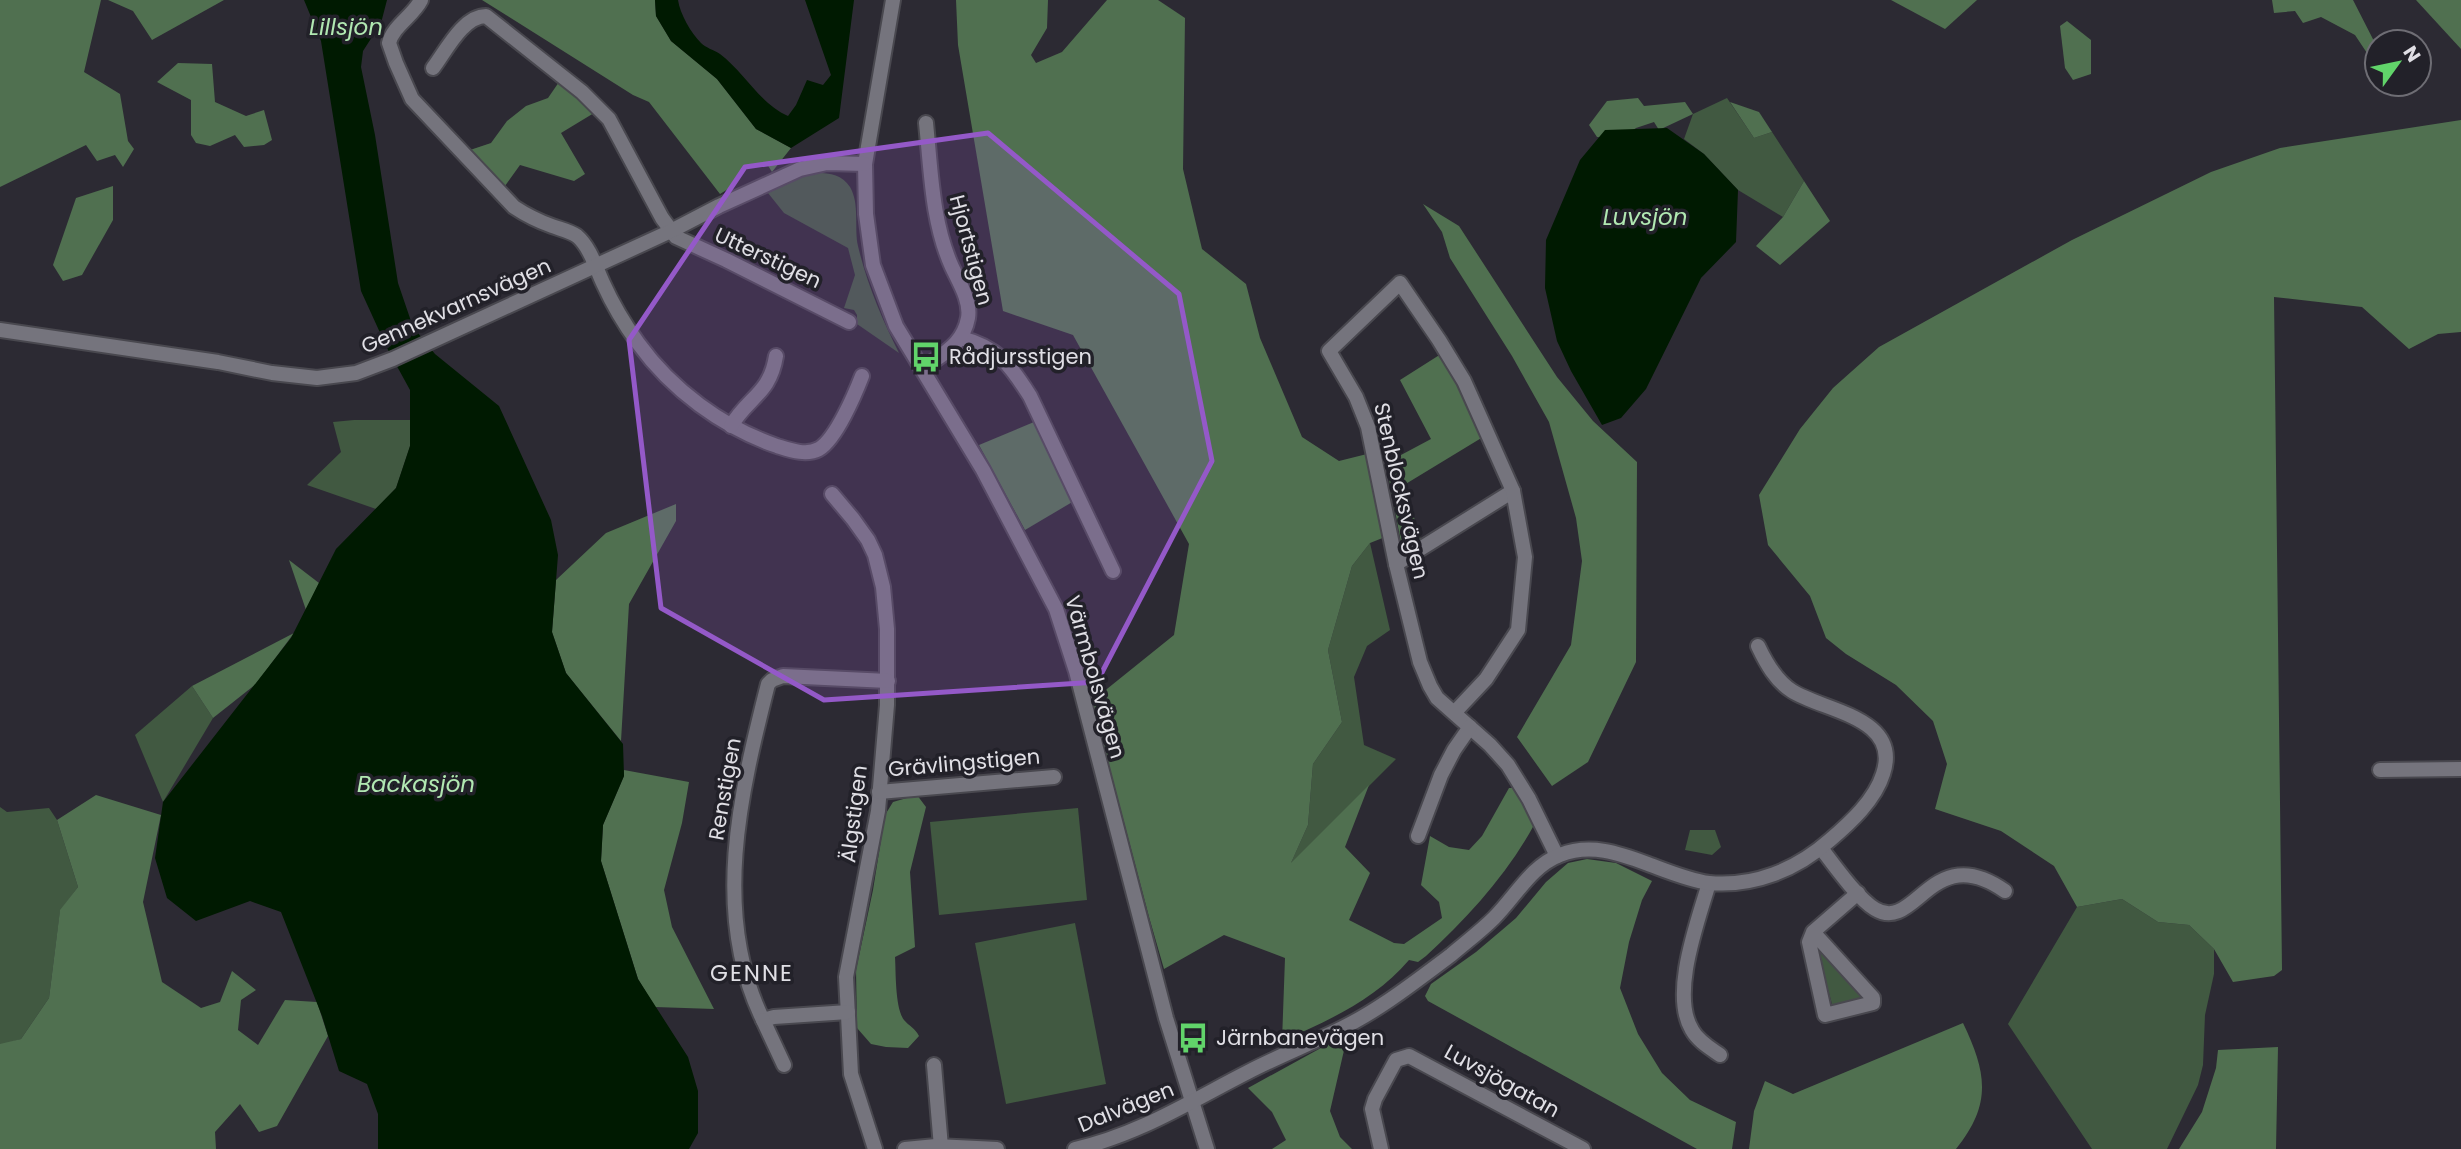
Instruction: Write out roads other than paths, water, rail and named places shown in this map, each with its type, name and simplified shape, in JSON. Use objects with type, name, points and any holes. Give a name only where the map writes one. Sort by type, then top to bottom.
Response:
[{"type":"street","points":[[421,0],[413,13],[395,30],[389,43],[412,99],[514,207],[528,216],[577,237],[638,343],[692,400],[756,439],[790,450],[812,451],[827,442],[856,392],[862,376]]},
{"type":"street","name":"Värmbolsvägen","points":[[893,0],[865,164],[866,214],[873,265],[896,326],[983,470],[1040,574],[1056,609],[1076,671],[1163,1006],[1207,1149]]},
{"type":"street","points":[[433,68],[467,23],[476,16],[486,16],[604,112],[671,231]]},
{"type":"street","name":"Hjortstigen","points":[[926,123],[934,197],[944,244],[968,307],[961,338]]},
{"type":"street","name":"Gennekvarnsvägen","points":[[0,330],[218,362],[272,373],[317,378],[356,373],[393,359],[800,169],[827,163],[865,164]]},
{"type":"street","name":"Utterstigen","points":[[671,231],[680,241],[726,260],[849,322]]},
{"type":"street","name":"Stenblocksvägen","points":[[1454,713],[1486,678],[1518,630],[1525,557],[1513,491],[1464,382],[1401,283],[1329,351],[1356,397],[1368,427],[1396,564],[1426,677],[1437,698],[1490,745],[1508,765],[1529,799],[1557,856]]},
{"type":"street","points":[[923,369],[961,338],[986,345],[1008,364],[1030,396],[1113,571]]},
{"type":"street","points":[[731,426],[769,382],[776,356]]},
{"type":"street","points":[[1396,564],[1513,491]]},
{"type":"street","name":"Älgstigen","points":[[832,494],[869,540],[880,570],[885,605],[888,681],[879,792],[874,839],[846,977],[851,1074],[875,1149]]},
{"type":"street","points":[[1192,1102],[1245,1073],[1337,1030],[1387,1000],[1476,934],[1533,874],[1557,856],[1575,850],[1598,849],[1709,883],[1753,881],[1771,876],[1821,848],[1855,816],[1876,788],[1883,774],[1886,758],[1884,745],[1875,732],[1846,712],[1793,692],[1773,673],[1758,646]]},
{"type":"street","name":"Renstigen","points":[[784,1065],[747,983],[736,922],[733,879],[743,790],[768,684],[783,677],[888,681]]},
{"type":"street","points":[[1418,836],[1454,750],[1470,727]]},
{"type":"street","points":[[2380,771],[2461,769]]},
{"type":"street","name":"Grävlingstigen","points":[[879,792],[1054,777]]},
{"type":"street","points":[[1821,848],[1858,893],[1882,913],[1893,913],[1908,906],[1944,878],[1954,875],[1992,882],[2005,891]]},
{"type":"street","points":[[1709,883],[1690,955],[1683,1003],[1685,1016],[1696,1036],[1720,1055]]},
{"type":"street","points":[[1813,932],[1873,998],[1873,1003],[1825,1015],[1809,942],[1813,932],[1858,893]]},
{"type":"street","points":[[763,1020],[848,1012]]},
{"type":"street","name":"Luvsjögatan","points":[[1381,1149],[1372,1109],[1391,1068],[1400,1058],[1409,1056],[1583,1149]]},
{"type":"street","points":[[934,1065],[941,1147]]},
{"type":"street","name":"Dalvägen","points":[[1075,1149],[1110,1139],[1170,1115],[1192,1102]]},
{"type":"street","points":[[905,1149],[997,1149]]},
{"type":"water","name":"Backasjön","points":[[304,0],[387,0],[381,23],[363,51],[361,67],[375,135],[398,283],[413,327],[435,354],[499,406],[551,520],[558,555],[552,632],[566,673],[623,744],[624,776],[603,825],[601,861],[638,979],[688,1057],[698,1091],[698,1133],[689,1149],[378,1149],[378,1114],[367,1084],[339,1071],[322,1016],[281,912],[250,901],[196,921],[167,898],[155,858],[163,802],[291,638],[336,549],[396,488],[410,446],[410,390],[361,291],[321,41]]},
{"type":"water","points":[[655,0],[678,0],[686,23],[701,43],[720,54],[769,104],[788,116],[807,80],[823,85],[831,75],[805,0],[854,0],[839,118],[791,148],[756,129],[717,79],[671,41],[656,16]]},
{"type":"water","name":"Luvsjön","points":[[1667,128],[1704,154],[1738,190],[1736,242],[1701,278],[1646,389],[1621,418],[1602,425],[1557,341],[1545,288],[1546,240],[1580,160],[1605,130]]},
{"type":"place","name":"Rådjursstigen","points":[[926,357]]},
{"type":"place","name":"Järnbanevägen","points":[[1193,1038]]},
{"type":"district","name":"GENNE","points":[[752,973]]},
{"type":"water label","name":"Lillsjön","points":[[346,27]]}]
